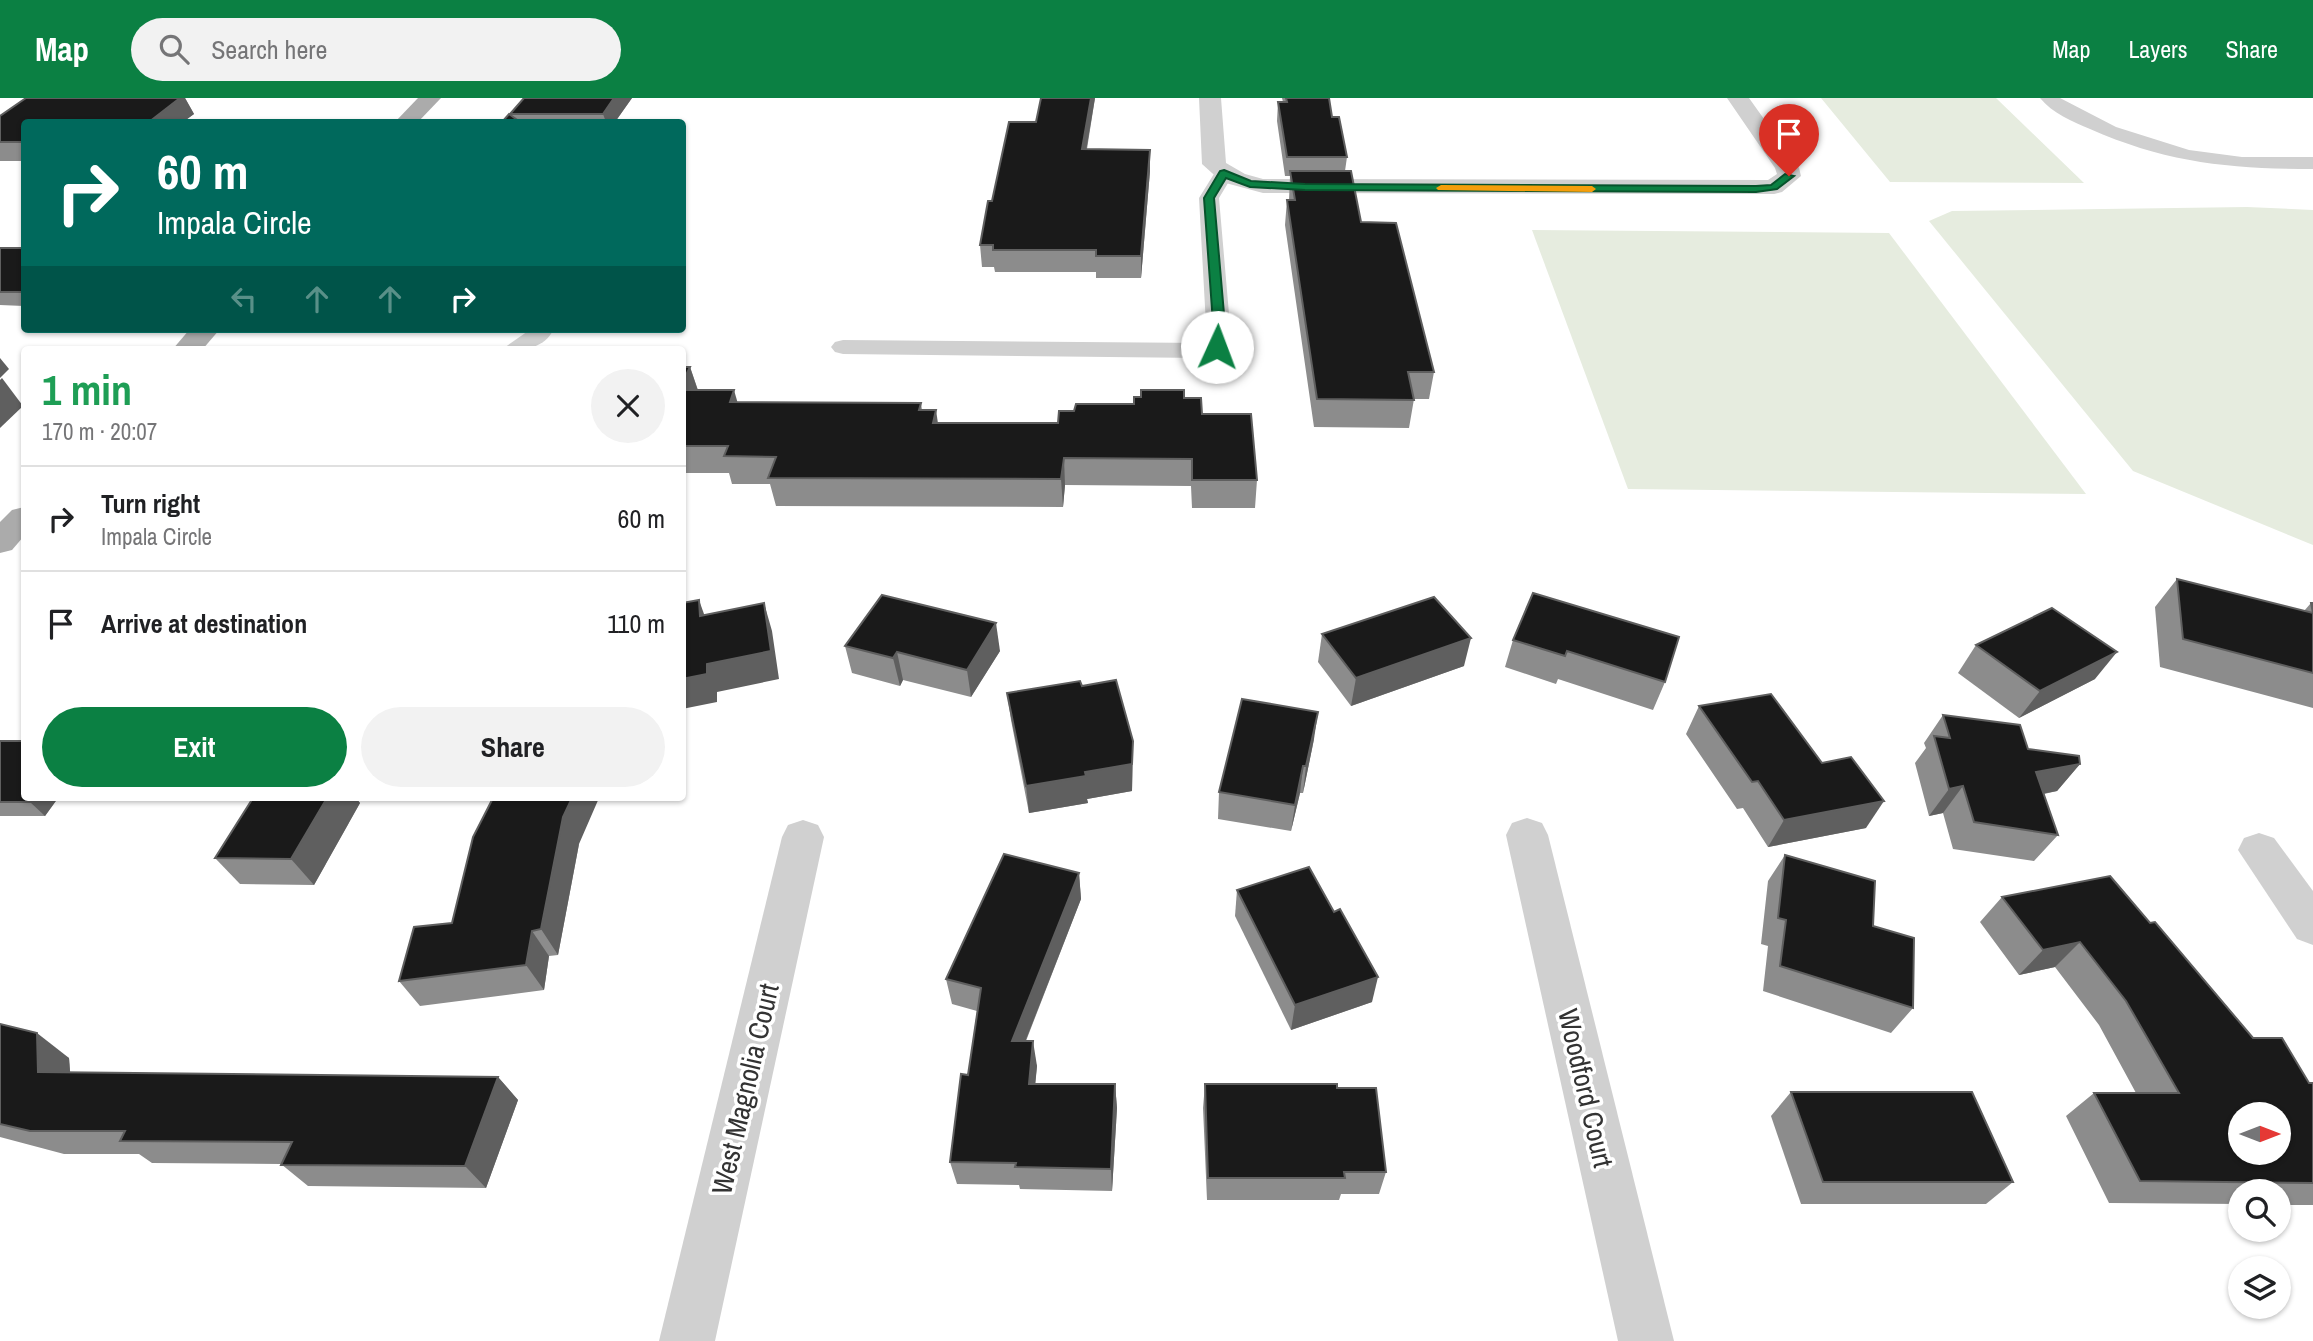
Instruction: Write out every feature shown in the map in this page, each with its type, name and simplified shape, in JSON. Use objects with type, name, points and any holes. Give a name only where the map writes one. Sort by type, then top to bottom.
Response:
[{"type":"main road","points":[[409,119],[429,98]]},
{"type":"main road","points":[[190,346],[202,333]]},
{"type":"main road","points":[[0,542],[21,520]]},
{"type":"street","points":[[1210,98],[1214,164],[1224,173],[1250,184],[1278,187],[1774,187],[1789,176],[1787,168],[1738,98]]},
{"type":"street","name":"Woodford Court","points":[[1527,835],[1646,1341]]},
{"type":"street","name":"West Magnolia Court","points":[[687,1341],[803,837]]},
{"type":"street","points":[[2259,850],[2313,926]]},
{"type":"lane","points":[[2049,98],[2079,117],[2134,140],[2209,160],[2313,163]]},
{"type":"lane","points":[[843,347],[1202,351],[1217,347],[1220,337],[1209,198],[1224,173]]},
{"type":"lane","points":[[520,346],[541,333]]},
{"type":"shaded area","points":[[1821,98],[1996,98],[2084,183],[1890,182]]},
{"type":"shaded area","points":[[2247,207],[2313,210],[2313,545],[2133,471],[1929,221],[1952,211]]},
{"type":"shaded area","points":[[1532,230],[1889,233],[2086,494],[1628,489]]},
{"type":"building","points":[[26,98],[180,98],[153,119],[21,119],[21,142],[0,142],[0,116]]},
{"type":"building","points":[[524,98],[614,98],[603,114],[510,114]]},
{"type":"building","points":[[1041,98],[1091,98],[1082,149],[1150,150],[1141,256],[1096,256],[1096,250],[993,250],[993,245],[980,245],[988,201],[992,201],[1009,122],[1036,122]]},
{"type":"building","points":[[1286,98],[1329,98],[1332,117],[1339,117],[1347,157],[1287,157],[1278,102],[1287,102]]},
{"type":"building","points":[[1290,171],[1351,171],[1361,222],[1396,223],[1434,372],[1408,372],[1414,400],[1317,399],[1287,200],[1295,200]]},
{"type":"building","points":[[0,248],[21,248],[21,292],[0,292]]},
{"type":"building","points":[[686,390],[734,390],[730,402],[921,403],[919,410],[936,410],[933,423],[1058,423],[1059,411],[1074,411],[1076,404],[1134,404],[1134,397],[1141,397],[1141,390],[1184,390],[1184,398],[1201,398],[1202,414],[1251,414],[1257,480],[1192,480],[1192,459],[1064,458],[1061,479],[768,478],[776,457],[724,456],[728,446],[686,446]]},
{"type":"building","points":[[2177,579],[2313,613],[2313,673],[2183,639]]},
{"type":"building","points":[[1533,593],[1679,637],[1665,682],[1567,651],[1565,656],[1513,640]]},
{"type":"building","points":[[882,595],[996,623],[967,670],[897,652],[893,658],[845,646]]},
{"type":"building","points":[[1434,597],[1471,638],[1356,678],[1322,634]]},
{"type":"building","points":[[699,600],[700,616],[764,603],[771,651],[707,664],[707,674],[686,678],[686,602]]},
{"type":"building","points":[[2052,608],[2117,652],[2040,691],[1976,645]]},
{"type":"building","points":[[1116,680],[1133,741],[1132,764],[1085,772],[1086,776],[1026,786],[1007,693],[1080,681],[1082,686]]},
{"type":"building","points":[[1771,694],[1822,763],[1851,757],[1884,801],[1784,820],[1758,781],[1752,782],[1699,706]]},
{"type":"building","points":[[1242,699],[1318,712],[1295,805],[1219,792]]},
{"type":"building","points":[[1943,715],[2020,725],[2028,749],[2079,756],[2080,764],[2036,772],[2058,835],[1974,822],[1963,786],[1949,789],[1934,736],[1950,738]]},
{"type":"building","points":[[0,741],[21,741],[21,801],[31,801],[0,802]]},
{"type":"building","points":[[251,801],[325,801],[291,859],[215,858]]},
{"type":"building","points":[[491,801],[571,801],[563,817],[541,929],[532,931],[526,965],[399,981],[414,927],[452,923],[473,837]]},
{"type":"building","points":[[1004,854],[1079,873],[1012,1041],[1033,1041],[1029,1084],[1115,1084],[1111,1169],[1015,1167],[1016,1163],[950,1162],[961,1074],[968,1075],[981,988],[946,979]]},
{"type":"building","points":[[1785,855],[1875,881],[1873,926],[1914,938],[1913,1008],[1780,966],[1786,920],[1778,918]]},
{"type":"building","points":[[1309,867],[1334,912],[1340,909],[1378,977],[1295,1005],[1237,890]]},
{"type":"building","points":[[2110,876],[2150,923],[2155,922],[2253,1038],[2282,1038],[2309,1083],[2313,1083],[2313,1183],[2291,1183],[2291,1179],[2228,1179],[2228,1182],[2140,1181],[2094,1093],[2179,1093],[2126,1001],[2080,942],[2043,950],[2002,897]]},
{"type":"building","points":[[0,1024],[37,1033],[38,1072],[498,1077],[465,1166],[281,1165],[292,1142],[120,1141],[125,1131],[30,1131],[0,1124]]},
{"type":"building","points":[[1205,1084],[1337,1084],[1337,1088],[1376,1088],[1386,1172],[1344,1172],[1345,1178],[1208,1178]]},
{"type":"building","points":[[1791,1092],[1972,1092],[2013,1182],[1823,1182]]},
{"type":"slow traffic","points":[[1441,188],[1592,189]]},
{"type":"route","points":[[1217,347],[1220,337],[1209,198],[1224,173],[1250,184],[1305,187],[1756,189],[1782,184],[1789,176]]}]
